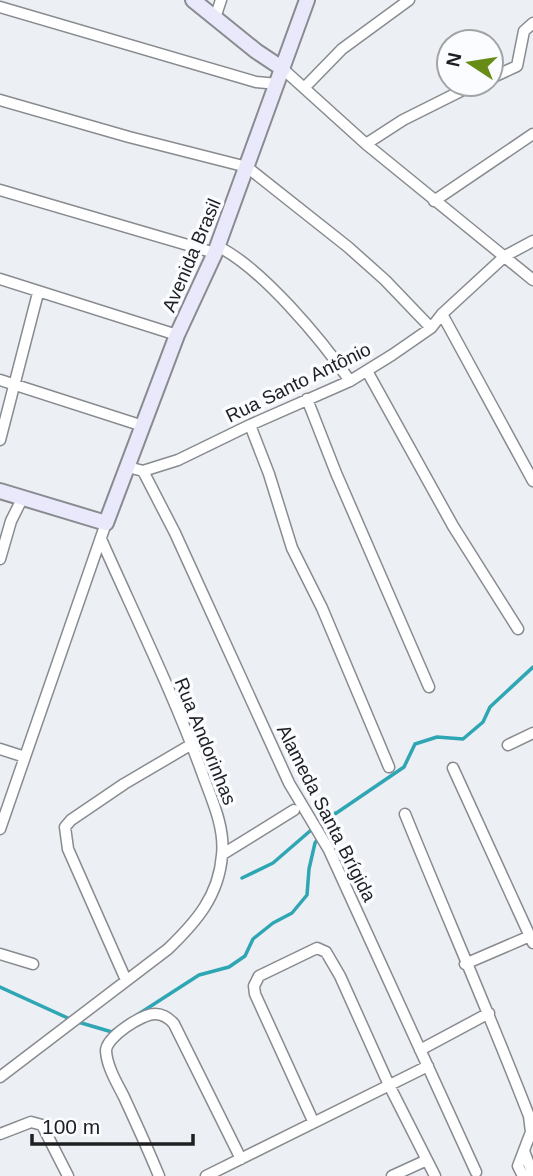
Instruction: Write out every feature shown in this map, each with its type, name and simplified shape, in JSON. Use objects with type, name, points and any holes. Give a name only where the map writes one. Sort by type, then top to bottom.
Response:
[{"type":"main road","points":[[193,0],[256,51],[283,69]]},
{"type":"main road","name":"Avenida Brasil","points":[[106,523],[177,335],[216,250],[307,0]]},
{"type":"main road","points":[[0,491],[106,523]]},
{"type":"street","points":[[215,18],[221,0]]},
{"type":"street","points":[[305,87],[342,49],[409,0]]},
{"type":"street","points":[[0,6],[257,82],[278,84]]},
{"type":"street","points":[[505,72],[517,66],[524,31],[533,23]]},
{"type":"street","points":[[283,69],[366,144],[533,280]]},
{"type":"street","points":[[366,144],[402,120],[447,98]]},
{"type":"street","points":[[0,100],[142,141],[247,167],[348,247],[385,280],[431,328]]},
{"type":"street","points":[[434,201],[533,134]]},
{"type":"street","points":[[0,190],[234,256],[279,296],[351,380]]},
{"type":"street","name":"Rua Santo Antônio","points":[[144,471],[178,460],[367,371],[431,328],[442,314],[505,256],[533,241]]},
{"type":"street","points":[[0,279],[177,335]]},
{"type":"street","points":[[0,440],[38,293]]},
{"type":"street","points":[[442,314],[532,479]]},
{"type":"street","points":[[367,371],[453,526],[518,629]]},
{"type":"street","points":[[0,380],[143,426]]},
{"type":"street","points":[[307,399],[429,687]]},
{"type":"street","points":[[250,425],[269,474],[292,548],[322,608],[389,767]]},
{"type":"street","points":[[128,467],[144,471]]},
{"type":"street","name":"Alameda Santa Brígida","points":[[144,471],[198,582],[289,783],[328,850],[476,1172]]},
{"type":"street","points":[[0,559],[11,521],[23,497]]},
{"type":"street","points":[[0,830],[106,523]]},
{"type":"street","name":"Rua Andorinhas","points":[[0,1077],[167,949],[199,918],[212,890],[223,854],[218,816],[192,744],[101,539]]},
{"type":"street","points":[[508,745],[533,733]]},
{"type":"street","points":[[126,980],[68,849],[65,827],[71,820],[124,784],[192,744]]},
{"type":"street","points":[[0,749],[25,757]]},
{"type":"street","points":[[453,768],[531,940],[465,964]]},
{"type":"street","points":[[223,854],[294,810]]},
{"type":"street","points":[[405,814],[465,964],[489,1013],[529,1116],[531,1132],[518,1166],[523,1176]]},
{"type":"street","points":[[313,1121],[254,989],[259,976],[309,950],[322,949],[340,976],[389,1085],[435,1176]]},
{"type":"street","points":[[0,954],[33,964]]},
{"type":"street","points":[[420,1050],[489,1013]]},
{"type":"street","points":[[159,1176],[110,1067],[107,1047],[114,1037],[152,1014],[163,1015],[174,1024],[240,1159]]},
{"type":"street","points":[[206,1176],[428,1066]]},
{"type":"street","points":[[0,1134],[32,1122],[38,1124],[45,1129],[68,1176]]},
{"type":"street","points":[[524,1151],[533,1175]]},
{"type":"street","points":[[392,1176],[427,1160]]},
{"type":"waterway","points":[[242,878],[273,863],[310,831],[404,767],[415,744],[437,737],[463,739],[483,722],[490,707],[533,667]]},
{"type":"waterway","points":[[137,1015],[199,975],[229,967],[245,956],[253,939],[273,923],[292,913],[307,895],[315,843],[335,813]]},
{"type":"waterway","points":[[0,987],[70,1019]]},
{"type":"waterway","points":[[78,1022],[112,1032],[116,1029]]}]
